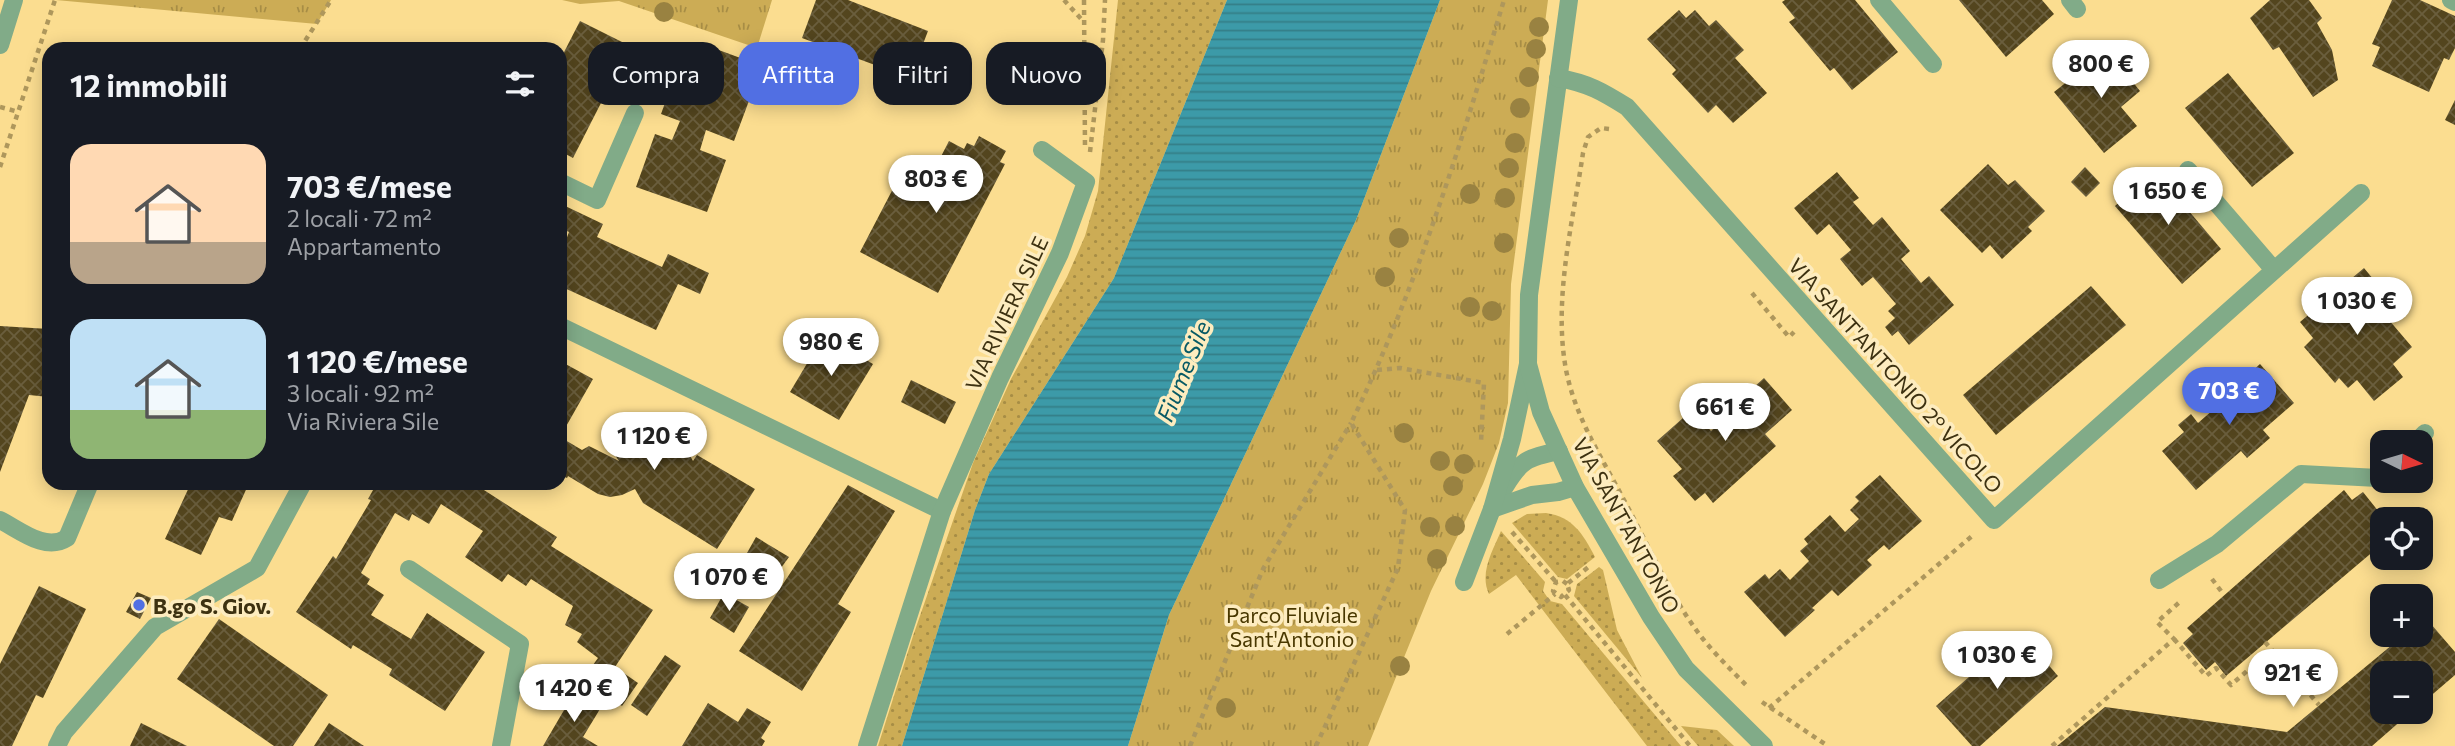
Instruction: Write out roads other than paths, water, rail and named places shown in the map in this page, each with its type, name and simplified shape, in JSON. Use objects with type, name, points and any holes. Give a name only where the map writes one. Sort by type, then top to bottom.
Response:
[{"type":"street","points":[[0,45],[14,0]]},
{"type":"street","name":"VIA SANT'ANTONIO","points":[[1569,0],[1529,295],[1528,363],[1541,412],[1575,486],[1651,617],[1686,669],[1764,746]]},
{"type":"street","points":[[1880,0],[1933,64]]},
{"type":"street","name":"VIA SANT'ANTONIO 2° VICOLO","points":[[1559,78],[1600,89],[1627,107],[1994,520],[2361,193]]},
{"type":"street","points":[[567,185],[597,200],[635,113]]},
{"type":"street","name":"VIA RIVIERA SILE","points":[[867,746],[942,511],[1000,378],[1060,253],[1086,182],[1042,150]]},
{"type":"street","points":[[2188,170],[2274,270]]},
{"type":"street","points":[[567,329],[942,511]]},
{"type":"street","points":[[1464,582],[1492,509],[1512,439],[1528,363]]},
{"type":"street","points":[[1492,509],[1519,465],[1538,455],[1559,451]]},
{"type":"street","points":[[2159,580],[2217,544],[2301,474],[2370,478]]},
{"type":"street","points":[[1492,509],[1532,495],[1558,492],[1575,486]]},
{"type":"street","points":[[0,520],[47,544],[59,544],[67,538],[87,490]]},
{"type":"street","points":[[57,746],[64,732],[155,627],[257,568],[299,490]]},
{"type":"street","points":[[409,569],[520,644],[501,746]]},
{"type":"water","name":"Fiume Sile","points":[[1227,0],[1440,0],[1356,220],[1169,615],[1128,746],[902,746],[975,510],[989,474],[1114,278]]},
{"type":"place","name":"B.go S. Giov.","points":[[139,605]]},
{"type":"park label","name":"Parco Fluviale Sant'Antonio","points":[[1292,626]]}]
